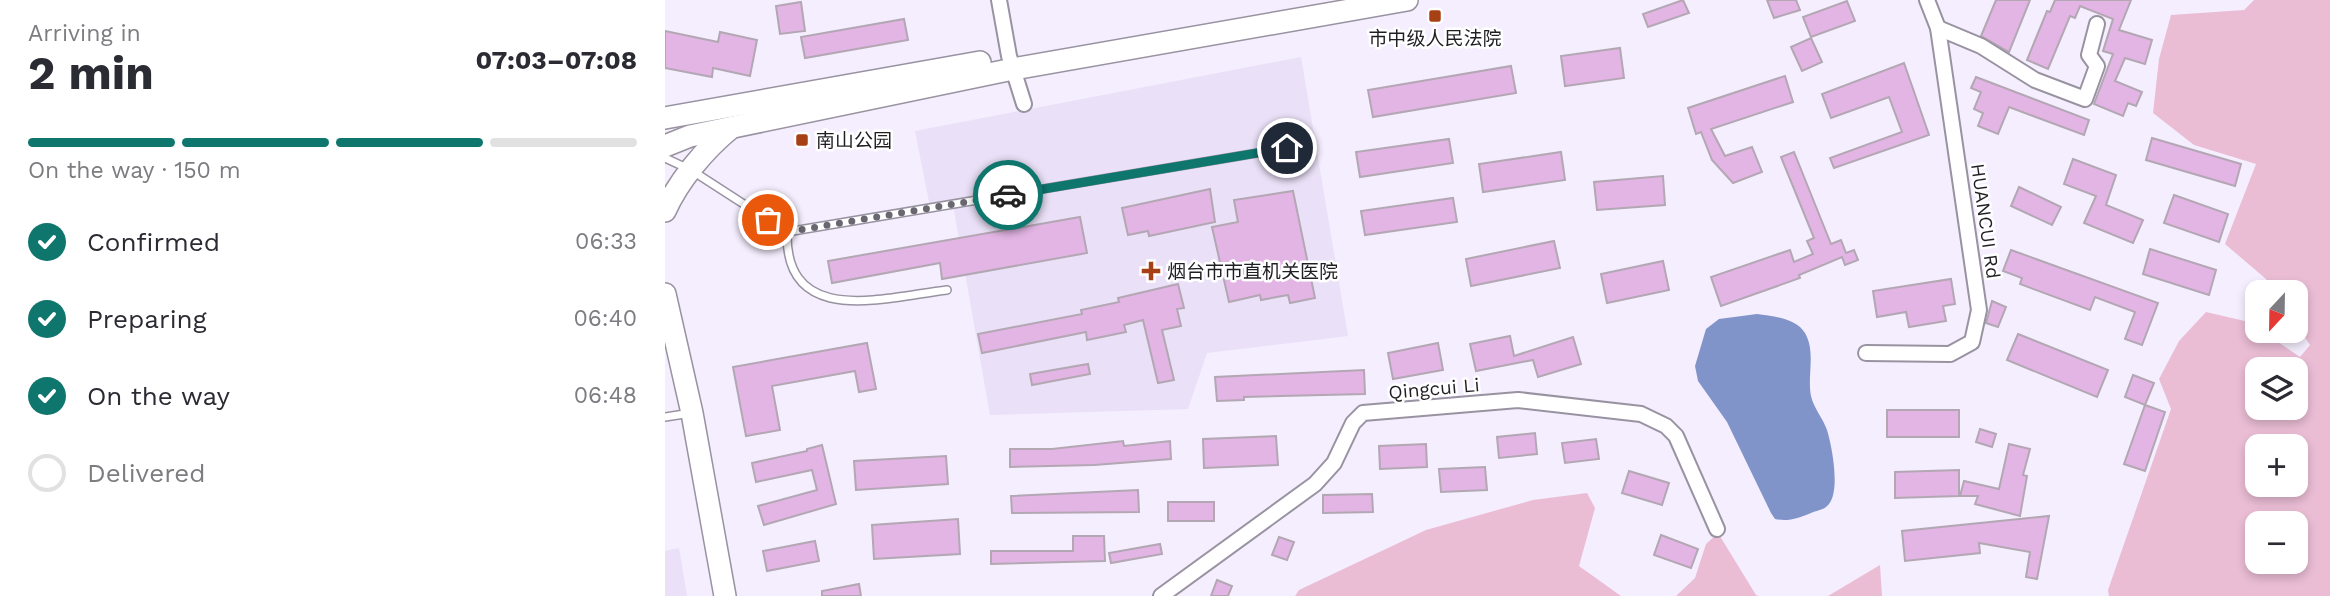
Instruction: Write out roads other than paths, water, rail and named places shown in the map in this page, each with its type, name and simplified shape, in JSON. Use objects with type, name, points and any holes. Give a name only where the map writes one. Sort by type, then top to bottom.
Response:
[{"type":"main road","points":[[665,146],[690,136],[1011,63],[1331,0]]},
{"type":"main road","points":[[665,118],[1407,0]]},
{"type":"main road","points":[[665,211],[691,170],[715,141],[733,127]]},
{"type":"main road","points":[[665,294],[692,413],[725,596]]},
{"type":"street","points":[[999,0],[1011,63],[1024,104]]},
{"type":"street","name":"HUANCUI Rd","points":[[1866,354],[1950,354],[1972,342],[1979,310],[1938,28],[1927,0]]},
{"type":"street","points":[[1938,28],[1981,46],[2035,80],[2085,99],[2097,66],[2089,55],[2097,24]]},
{"type":"street","name":"Qingcui Li","points":[[1161,596],[1315,484],[1333,463],[1353,423],[1363,413],[1518,400],[1641,414],[1666,426],[1676,436],[1717,529]]},
{"type":"lane","points":[[665,158],[691,170],[787,232],[1287,148]]},
{"type":"lane","points":[[787,232],[787,253],[800,280],[820,296],[843,303],[947,290]]},
{"type":"lane","points":[[665,417],[692,413]]},
{"type":"water","points":[[1757,314],[1790,321],[1805,333],[1811,356],[1811,396],[1827,430],[1833,458],[1835,482],[1831,501],[1823,509],[1789,520],[1775,519],[1771,513],[1727,422],[1698,381],[1695,366],[1706,329],[1719,319]]},
{"type":"place","name":"市中级人民法院","points":[[1435,16]]},
{"type":"place","name":"南山公园","points":[[802,140]]},
{"type":"place","name":"烟台市市直机关医院","points":[[1151,271]]}]
